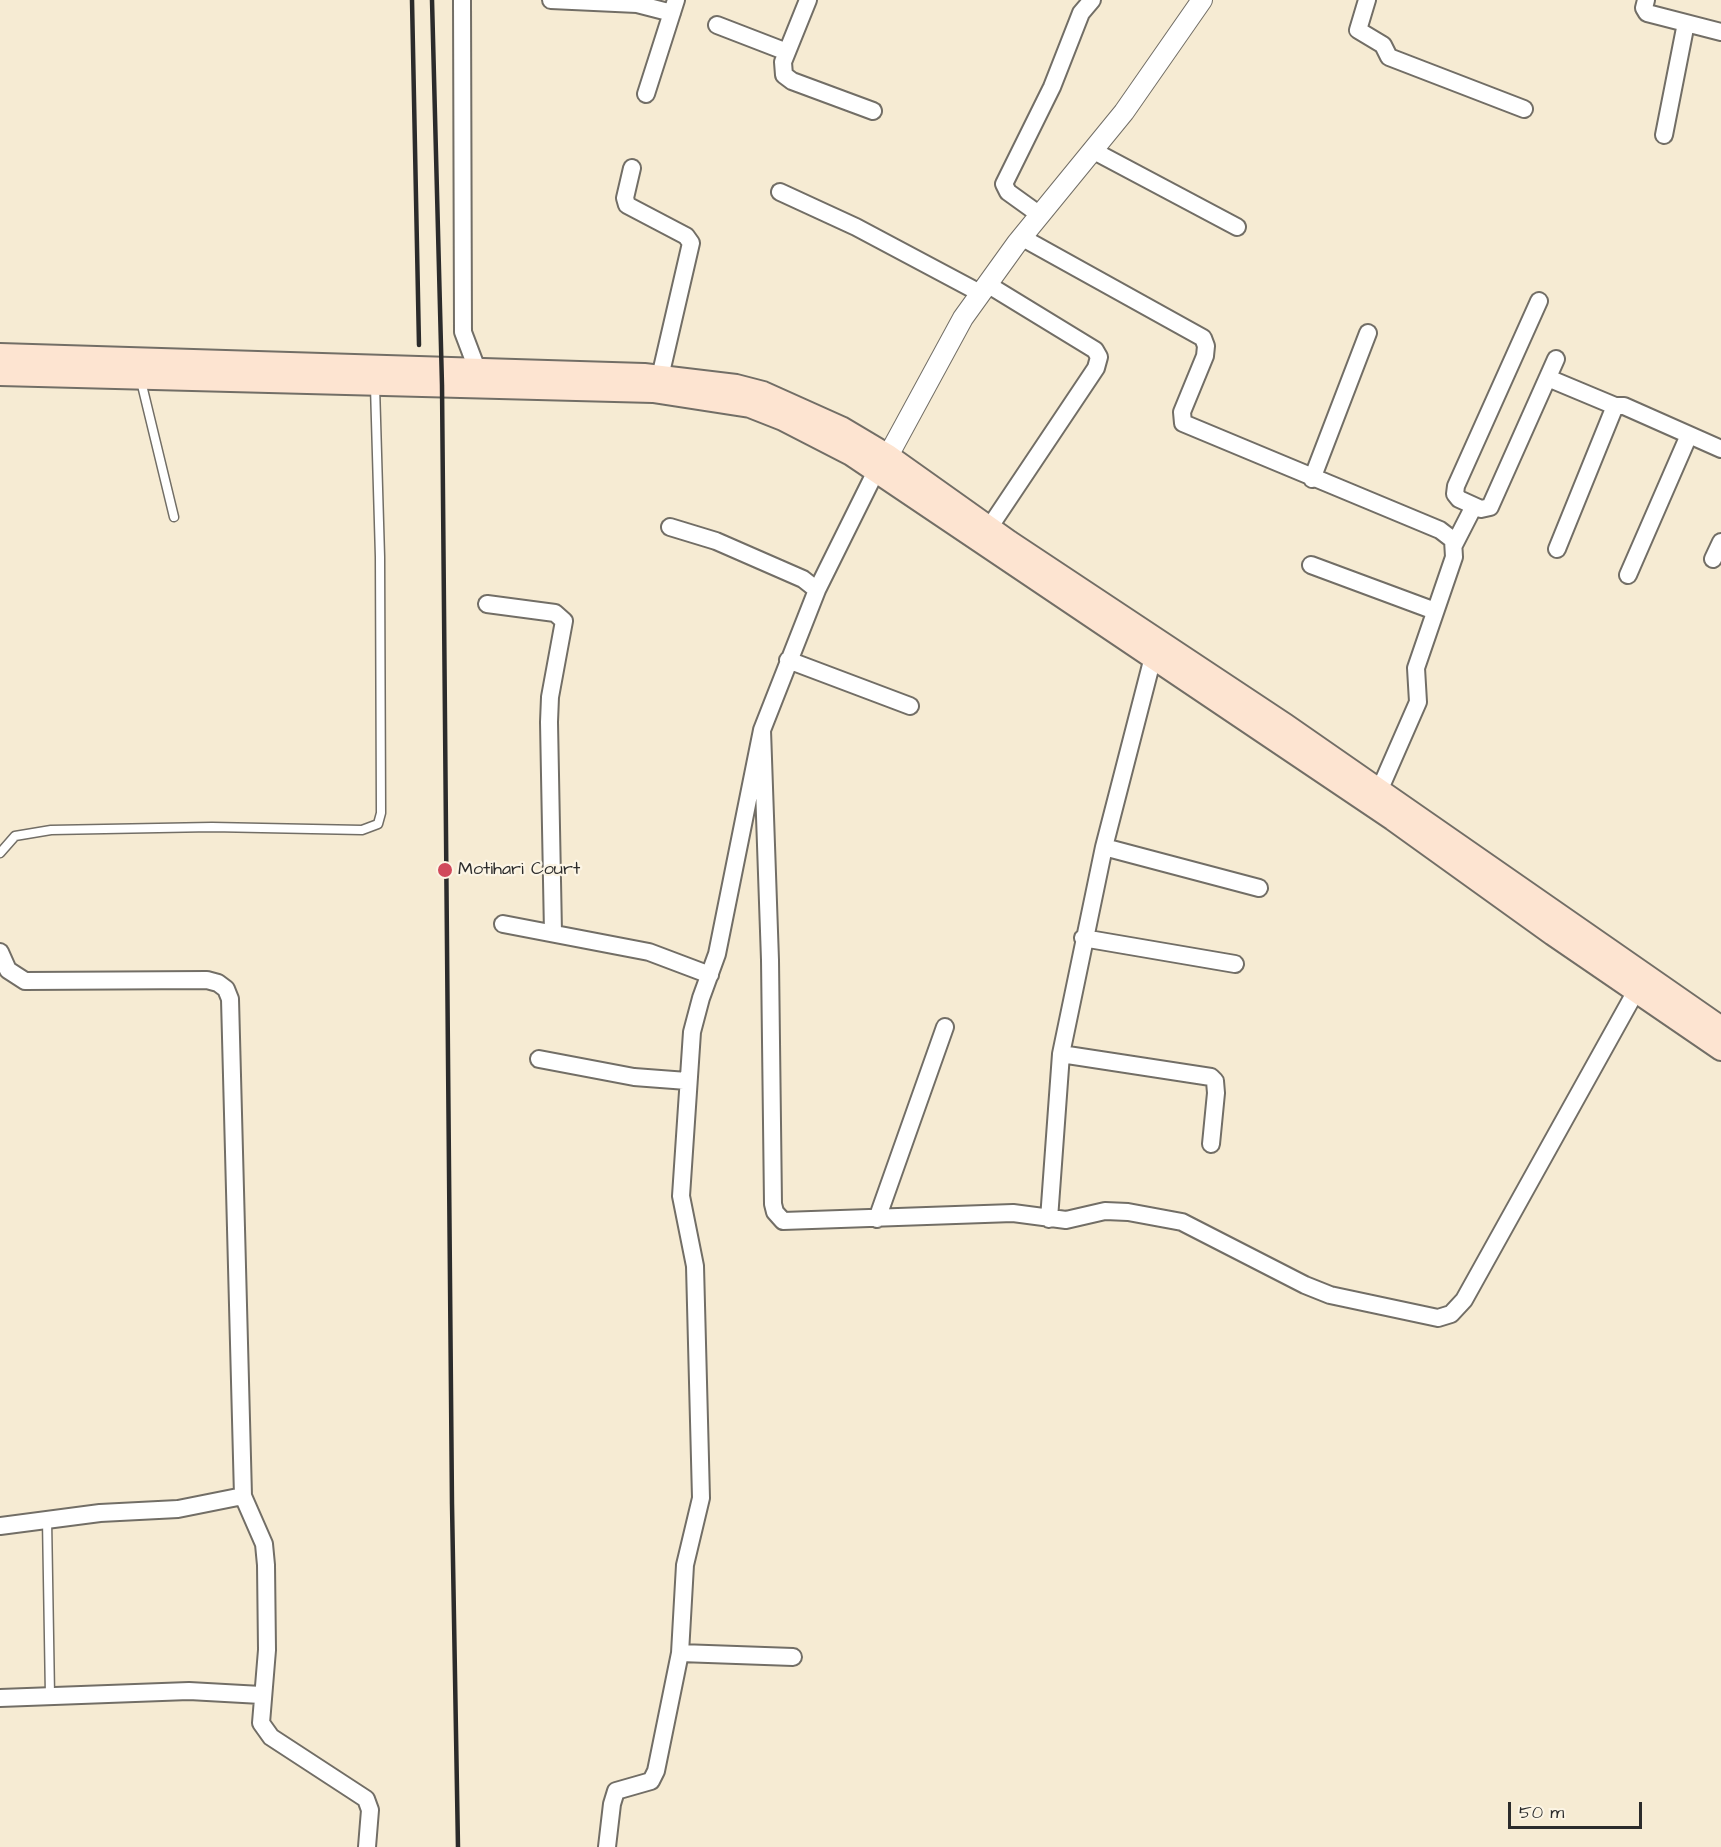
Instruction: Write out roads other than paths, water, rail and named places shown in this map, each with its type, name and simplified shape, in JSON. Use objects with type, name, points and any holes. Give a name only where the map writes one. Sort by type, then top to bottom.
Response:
[{"type":"main road","points":[[0,355],[477,369],[660,377],[736,386],[763,393],[841,428],[882,464],[1153,657],[1393,819],[1636,992],[1721,1049]]},
{"type":"main road","points":[[0,374],[653,391],[750,406],[882,464],[989,528],[1379,791],[1721,1028]]},
{"type":"street","points":[[462,0],[463,332],[477,369]]},
{"type":"street","points":[[551,0],[674,7],[646,94]]},
{"type":"street","points":[[808,0],[782,66],[784,75],[873,111]]},
{"type":"street","points":[[1040,215],[1008,192],[1004,184],[1052,87],[1081,13],[1092,0]]},
{"type":"street","points":[[607,1847],[612,1804],[616,1791],[627,1786],[646,1784],[654,1778],[680,1653],[685,1565],[701,1498],[695,1266],[681,1196],[687,1081],[695,1014],[717,954],[762,730],[817,590],[882,464],[963,318],[1021,237],[1124,112],[1202,0]]},
{"type":"street","points":[[1367,0],[1358,30],[1383,45],[1387,56],[1524,109]]},
{"type":"street","points":[[1646,0],[1644,8],[1647,13],[1721,32]]},
{"type":"street","points":[[1664,135],[1686,24]]},
{"type":"street","points":[[717,25],[787,52]]},
{"type":"street","points":[[1092,150],[1237,227]]},
{"type":"street","points":[[632,168],[625,198],[627,205],[686,236],[692,243],[660,377]]},
{"type":"street","points":[[780,192],[856,226],[983,289],[1095,350],[1099,357],[1096,368],[989,528]]},
{"type":"street","points":[[1021,237],[1203,338],[1206,346],[1205,356],[1182,412],[1183,423],[1312,479],[1440,530],[1448,535],[1454,545]]},
{"type":"street","points":[[1539,301],[1456,486],[1456,497],[1474,506],[1487,508],[1493,502],[1556,359]]},
{"type":"street","points":[[1312,479],[1368,333]]},
{"type":"street","points":[[1548,378],[1616,406],[1624,406],[1721,449]]},
{"type":"street","points":[[1557,549],[1616,406]]},
{"type":"street","points":[[1628,575],[1689,435]]},
{"type":"street","points":[[1379,791],[1418,702],[1414,673],[1454,557],[1454,545],[1474,506]]},
{"type":"street","points":[[670,527],[716,541],[803,579],[817,590]]},
{"type":"street","points":[[1713,559],[1721,542]]},
{"type":"street","points":[[1311,566],[1435,611]]},
{"type":"street","points":[[487,604],[555,613],[560,615],[564,621],[550,697],[549,722],[553,933]]},
{"type":"street","points":[[1049,1219],[1061,1054],[1083,938],[1104,847],[1153,657]]},
{"type":"street","points":[[788,660],[910,706]]},
{"type":"street","points":[[762,730],[775,1212],[783,1221],[791,1223],[1013,1213],[1066,1220],[1116,1210],[1171,1219],[1193,1227],[1305,1285],[1330,1294],[1438,1318],[1451,1314],[1464,1300],[1636,992]]},
{"type":"street","points":[[1104,847],[1259,888]]},
{"type":"street","points":[[503,924],[650,952],[710,975]]},
{"type":"street","points":[[1083,938],[1235,964]]},
{"type":"street","points":[[0,952],[8,970],[25,981],[207,980],[218,983],[226,989],[230,999],[243,1496],[264,1544],[266,1565],[267,1650],[261,1695],[261,1723],[271,1737],[369,1803],[367,1847]]},
{"type":"street","points":[[877,1219],[945,1027]]},
{"type":"street","points":[[1061,1054],[1211,1077],[1215,1081],[1216,1093],[1210,1144]]},
{"type":"street","points":[[539,1059],[634,1077],[687,1081]]},
{"type":"street","points":[[0,1526],[110,1512],[178,1509],[243,1496]]},
{"type":"street","points":[[680,1653],[793,1658]]},
{"type":"street","points":[[0,1698],[189,1691],[261,1695]]},
{"type":"lane","points":[[140,377],[174,517]]},
{"type":"lane","points":[[0,853],[15,836],[51,830],[212,826],[362,830],[378,824],[381,801],[381,557],[375,383]]},
{"type":"lane","points":[[47,1519],[50,1696]]},
{"type":"railway","points":[[412,0],[419,345]]},
{"type":"railway","points":[[432,0],[442,385],[452,1504],[458,1847]]},
{"type":"place","name":"Motihari Court","points":[[445,870]]}]
